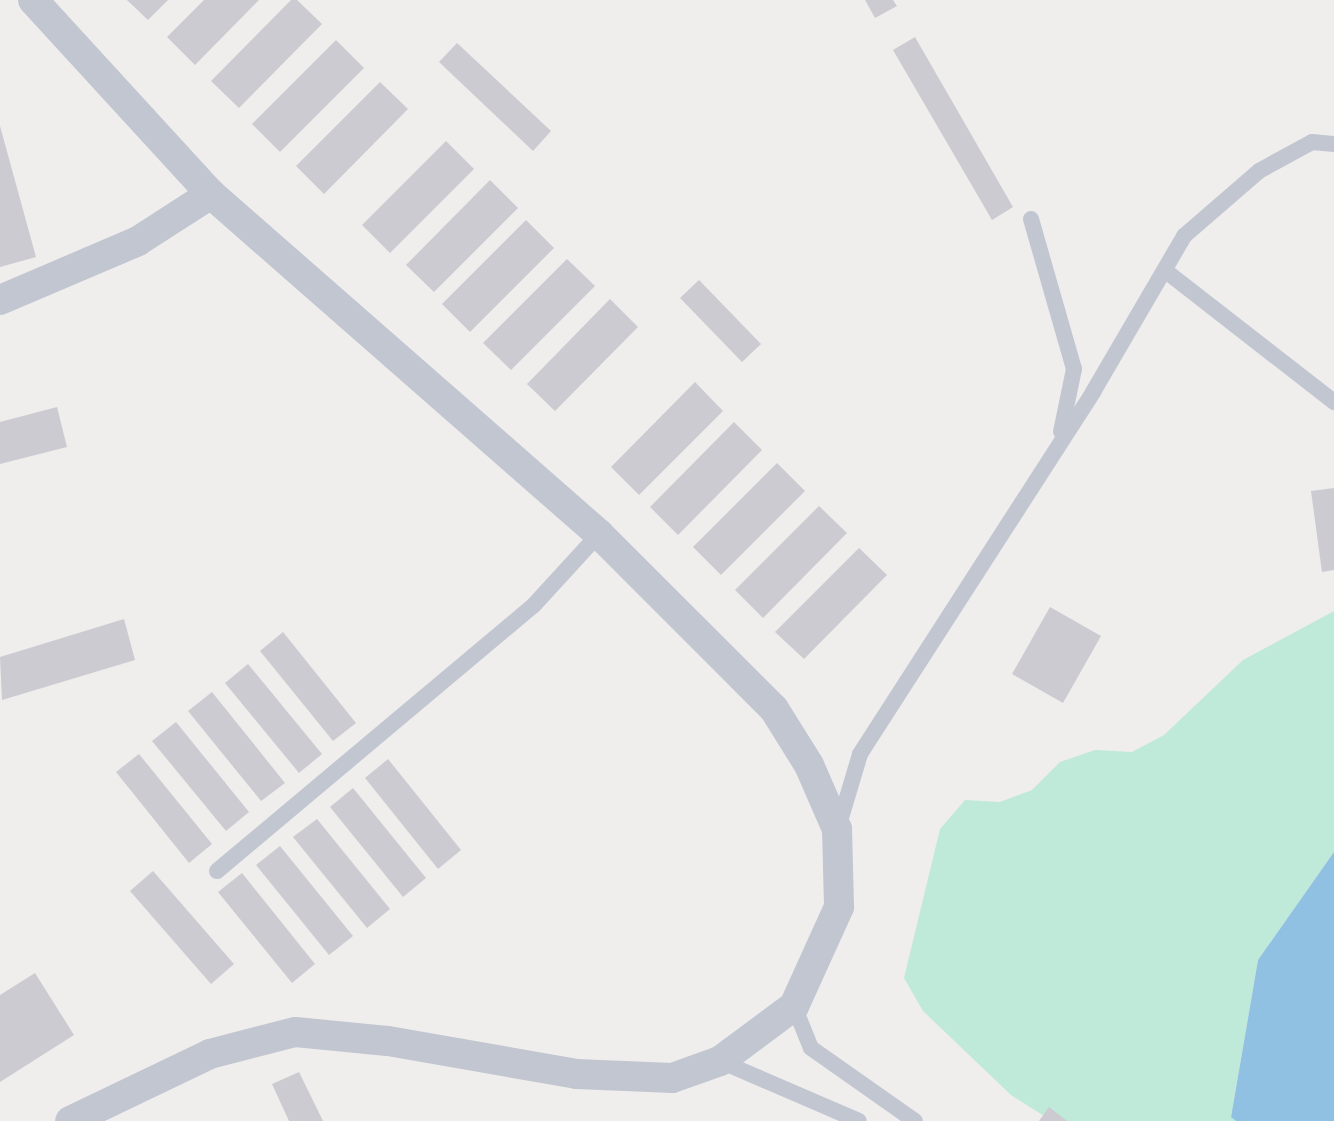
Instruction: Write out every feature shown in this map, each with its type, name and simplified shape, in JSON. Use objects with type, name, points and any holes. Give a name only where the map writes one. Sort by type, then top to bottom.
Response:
[{"type":"street","points":[[33,0],[211,194],[599,534],[774,709],[809,765],[837,829],[839,907],[794,1006],[720,1061],[672,1078],[577,1074],[387,1041],[295,1032],[210,1054],[70,1121]]},
{"type":"street","points":[[0,300],[138,241],[211,194]]},
{"type":"lane","points":[[837,829],[860,754],[1167,272],[1184,236],[1259,171],[1312,142],[1334,144]]},
{"type":"lane","points":[[1031,219],[1074,369],[1059,442]]},
{"type":"lane","points":[[1167,272],[1334,402]]},
{"type":"lane","points":[[217,871],[533,606],[599,534]]},
{"type":"lane","points":[[794,1006],[811,1048],[915,1121]]},
{"type":"lane","points":[[720,1061],[859,1121]]},
{"type":"green space","points":[[1334,611],[1334,852],[1258,960],[1231,1116],[1236,1121],[1065,1121],[1044,1116],[1011,1095],[923,1011],[904,978],[940,829],[965,800],[1000,802],[1032,790],[1060,762],[1095,750],[1132,752],[1164,735],[1243,660]]},
{"type":"water","points":[[1334,852],[1334,1121],[1236,1121],[1231,1117],[1258,960]]},
{"type":"building","points":[[127,0],[168,0],[148,20]]},
{"type":"building","points":[[204,0],[259,0],[195,65],[167,37]]},
{"type":"building","points":[[291,0],[297,0],[322,24],[239,108],[211,81]]},
{"type":"building","points":[[865,0],[893,0],[897,6],[875,18]]},
{"type":"building","points":[[915,37],[1013,207],[992,220],[893,50]]},
{"type":"building","points":[[336,40],[364,68],[280,152],[252,124]]},
{"type":"building","points":[[457,43],[551,131],[533,151],[439,62]]},
{"type":"building","points":[[380,82],[408,109],[324,194],[296,166]]},
{"type":"building","points":[[0,126],[36,257],[0,267]]},
{"type":"building","points":[[446,141],[474,169],[390,253],[362,225]]},
{"type":"building","points":[[490,180],[518,208],[434,292],[406,265]]},
{"type":"building","points":[[526,220],[554,248],[470,332],[442,304]]},
{"type":"building","points":[[567,259],[595,286],[511,370],[483,343]]},
{"type":"building","points":[[699,280],[761,344],[742,362],[680,298]]},
{"type":"building","points":[[610,299],[638,327],[555,411],[527,384]]},
{"type":"building","points":[[695,382],[723,411],[639,495],[611,467]]},
{"type":"building","points":[[57,407],[67,447],[0,464],[0,422]]},
{"type":"building","points":[[734,422],[762,450],[678,535],[650,507]]},
{"type":"building","points":[[777,463],[805,491],[721,575],[693,547]]},
{"type":"building","points":[[1334,488],[1334,570],[1322,572],[1311,491]]},
{"type":"building","points":[[819,506],[847,533],[763,618],[735,590]]},
{"type":"building","points":[[859,548],[887,575],[804,659],[775,632]]},
{"type":"building","points":[[1050,607],[1101,636],[1063,703],[1012,674]]},
{"type":"building","points":[[124,619],[135,660],[2,700],[0,657]]},
{"type":"building","points":[[283,632],[356,723],[333,741],[260,651]]},
{"type":"building","points":[[248,664],[322,754],[299,773],[225,683]]},
{"type":"building","points":[[212,692],[285,783],[261,801],[188,711]]},
{"type":"building","points":[[176,722],[249,812],[226,831],[152,741]]},
{"type":"building","points":[[139,754],[212,844],[189,863],[116,772]]},
{"type":"building","points":[[388,759],[461,850],[438,869],[365,778]]},
{"type":"building","points":[[353,788],[426,878],[403,897],[330,807]]},
{"type":"building","points":[[317,819],[390,909],[367,928],[293,837]]},
{"type":"building","points":[[280,846],[353,936],[329,955],[256,865]]},
{"type":"building","points":[[153,871],[234,964],[211,984],[130,891]]},
{"type":"building","points":[[242,873],[315,964],[292,983],[218,892]]},
{"type":"building","points":[[35,973],[74,1035],[0,1082],[0,995]]},
{"type":"building","points":[[299,1072],[323,1121],[289,1121],[272,1084]]},
{"type":"building","points":[[1049,1107],[1067,1121],[1039,1121]]}]
